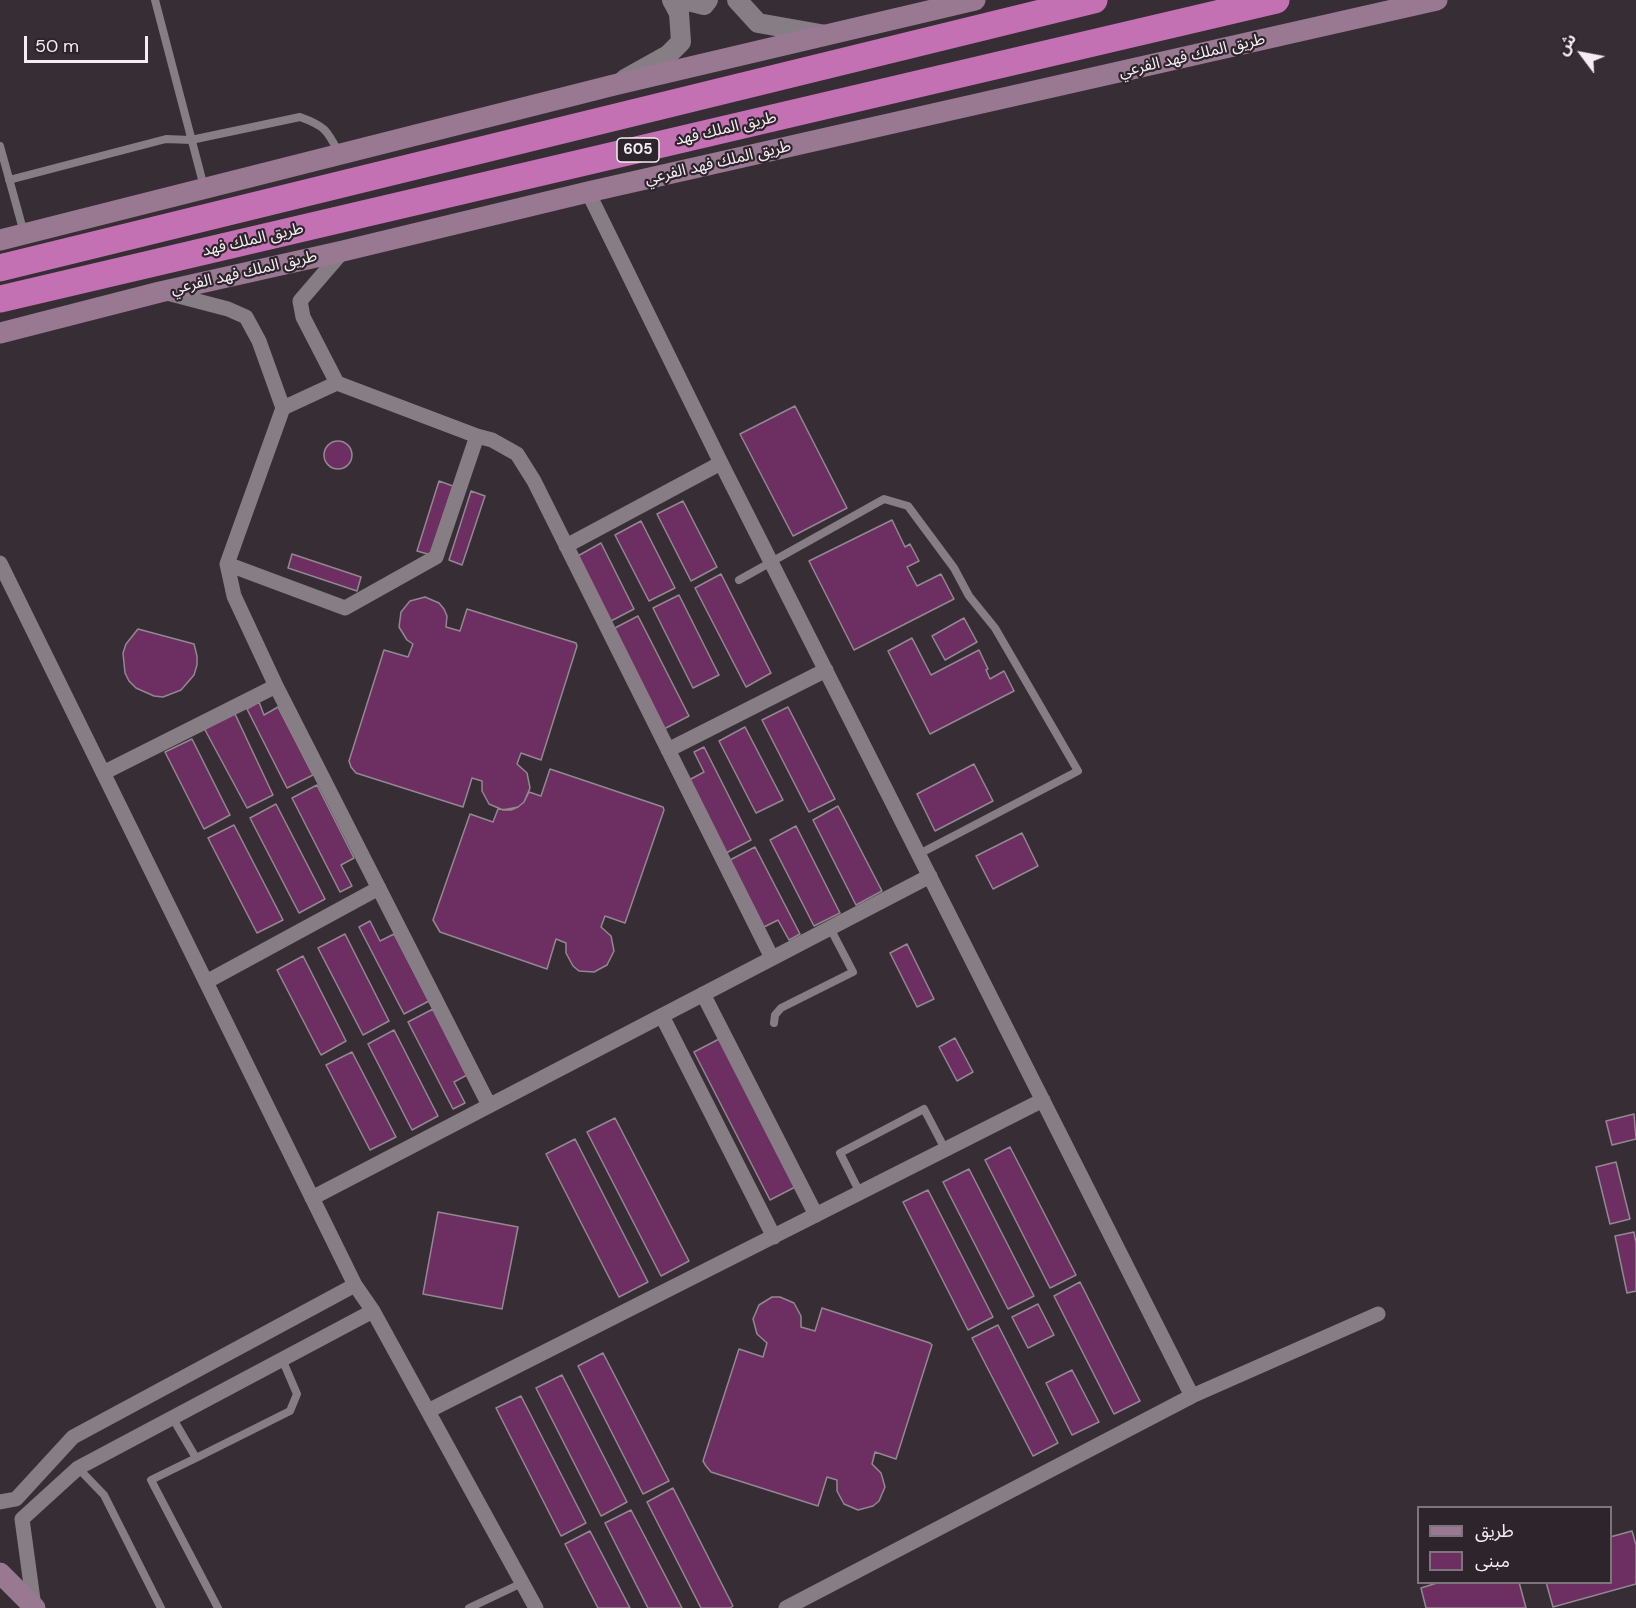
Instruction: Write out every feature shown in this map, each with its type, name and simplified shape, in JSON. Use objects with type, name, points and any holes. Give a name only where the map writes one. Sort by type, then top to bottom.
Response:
[{"type":"highway","name":"طريق الملك فهد","points":[[0,268],[1094,0]]},
{"type":"highway","name":"طريق الملك فهد","points":[[0,299],[1274,1]]},
{"type":"main road","points":[[0,240],[614,85],[975,0]]},
{"type":"main road","name":"طريق الملك فهد الفرعي","points":[[0,333],[160,292],[588,192],[1437,0]]},
{"type":"main road","points":[[0,1573],[35,1608]]},
{"type":"street","points":[[614,85],[668,55],[681,42],[679,13],[672,0]]},
{"type":"street","points":[[684,0],[704,5],[708,0]]},
{"type":"street","points":[[737,0],[758,23],[828,35]]},
{"type":"street","points":[[588,192],[721,463],[1192,1396]]},
{"type":"street","points":[[343,251],[300,301],[303,317],[338,383],[492,440],[517,454],[534,481],[772,958]]},
{"type":"street","points":[[160,292],[228,309],[246,317],[259,341],[284,408],[227,564],[234,596],[276,686],[489,1105]]},
{"type":"street","points":[[284,408],[338,383]]},
{"type":"street","points":[[227,564],[345,608],[436,557],[477,436]]},
{"type":"street","points":[[566,546],[721,463]]},
{"type":"street","points":[[0,563],[355,1285],[373,1311],[536,1608]]},
{"type":"street","points":[[668,750],[826,670]]},
{"type":"street","points":[[103,773],[276,686]]},
{"type":"street","points":[[312,1197],[930,876]]},
{"type":"street","points":[[206,982],[379,888]]},
{"type":"street","points":[[703,994],[816,1215]]},
{"type":"street","points":[[662,1016],[774,1237]]},
{"type":"street","points":[[428,1411],[1043,1100]]},
{"type":"street","points":[[0,1503],[16,1499],[73,1437],[355,1285]]},
{"type":"street","points":[[35,1608],[22,1519],[78,1468],[373,1311]]},
{"type":"street","points":[[786,1608],[1192,1396],[1378,1314]]},
{"type":"lane","points":[[155,0],[205,188]]},
{"type":"lane","points":[[9,180],[166,139],[191,140],[300,117],[317,123],[327,131],[340,154]]},
{"type":"lane","points":[[0,146],[25,234]]},
{"type":"lane","points":[[739,580],[884,499],[908,506],[954,568],[969,596],[995,628],[1078,771],[919,854]]},
{"type":"lane","points":[[774,1023],[775,1015],[781,1008],[853,972],[830,928]]},
{"type":"lane","points":[[860,1193],[840,1153],[924,1109],[945,1149]]},
{"type":"lane","points":[[218,1608],[151,1480],[290,1412],[297,1394],[282,1359]]},
{"type":"lane","points":[[172,1417],[196,1458]]},
{"type":"lane","points":[[78,1468],[104,1495],[161,1608]]},
{"type":"lane","points":[[469,1608],[522,1583]]},
{"type":"building","points":[[795,406],[847,508],[793,536],[740,434]]},
{"type":"building","points":[[338,441],[348,445],[352,455],[348,465],[338,469],[328,465],[324,455],[328,445]]},
{"type":"building","points":[[439,481],[453,486],[431,555],[417,551]]},
{"type":"building","points":[[471,491],[485,496],[462,565],[449,560]]},
{"type":"building","points":[[683,501],[717,567],[691,581],[657,514]]},
{"type":"building","points":[[892,520],[905,547],[910,544],[919,561],[907,567],[917,586],[941,574],[954,599],[854,650],[809,561]]},
{"type":"building","points":[[641,521],[675,588],[649,601],[615,535]]},
{"type":"building","points":[[601,543],[634,609],[609,622],[576,557]]},
{"type":"building","points":[[292,554],[361,577],[357,591],[288,568]]},
{"type":"building","points":[[721,574],[771,673],[746,687],[695,588]]},
{"type":"building","points":[[679,595],[719,675],[693,688],[653,608]]},
{"type":"building","points":[[425,597],[439,603],[444,609],[447,616],[446,627],[460,631],[467,609],[576,643],[577,646],[541,760],[521,753],[517,764],[527,773],[530,788],[524,802],[518,807],[503,810],[489,804],[482,791],[482,781],[472,778],[463,807],[356,773],[351,767],[349,761],[384,650],[408,657],[413,644],[407,640],[399,627],[401,612],[410,601]]},
{"type":"building","points":[[638,616],[689,716],[664,729],[613,629]]},
{"type":"building","points":[[964,618],[977,642],[945,660],[932,636]]},
{"type":"building","points":[[138,629],[194,644],[197,665],[194,675],[181,690],[163,697],[154,696],[136,688],[129,681],[125,673],[123,653],[126,644]]},
{"type":"building","points":[[912,638],[931,675],[979,650],[990,679],[1004,671],[1014,691],[930,734],[888,651]]},
{"type":"building","points":[[259,702],[264,715],[278,707],[313,775],[287,788],[247,709]]},
{"type":"building","points":[[788,707],[835,799],[809,812],[762,720]]},
{"type":"building","points":[[235,714],[273,795],[247,808],[204,728]]},
{"type":"building","points":[[745,727],[783,800],[756,813],[719,741]]},
{"type":"building","points":[[192,739],[230,815],[204,829],[165,752]]},
{"type":"building","points":[[704,747],[751,840],[726,853],[689,780],[704,772],[694,752]]},
{"type":"building","points":[[974,764],[993,801],[935,831],[917,794]]},
{"type":"building","points":[[550,769],[663,807],[664,810],[625,923],[605,916],[601,927],[611,936],[614,951],[607,965],[594,972],[579,971],[573,966],[566,953],[566,943],[556,939],[547,969],[440,932],[433,920],[470,814],[493,822],[498,809],[511,810],[518,807],[524,802],[529,792],[541,796]]},
{"type":"building","points":[[317,785],[354,858],[341,865],[352,886],[340,892],[292,798]]},
{"type":"building","points":[[276,804],[325,899],[299,913],[250,818]]},
{"type":"building","points":[[838,806],[882,891],[856,905],[813,820]]},
{"type":"building","points":[[234,825],[283,920],[257,933],[208,838]]},
{"type":"building","points":[[796,826],[840,913],[814,926],[770,840]]},
{"type":"building","points":[[1022,833],[1038,866],[993,889],[976,856]]},
{"type":"building","points":[[755,847],[800,934],[789,940],[778,920],[764,927],[730,860]]},
{"type":"building","points":[[370,921],[380,941],[394,934],[429,1001],[404,1014],[359,927]]},
{"type":"building","points":[[345,934],[389,1021],[363,1035],[318,948]]},
{"type":"building","points":[[907,944],[934,999],[917,1007],[890,953]]},
{"type":"building","points":[[303,956],[346,1041],[321,1055],[277,970]]},
{"type":"building","points":[[433,1009],[467,1075],[454,1082],[465,1103],[453,1109],[408,1022]]},
{"type":"building","points":[[394,1030],[438,1116],[412,1130],[368,1044]]},
{"type":"building","points":[[723,1037],[799,1185],[770,1200],[694,1052]]},
{"type":"building","points":[[955,1038],[973,1072],[957,1081],[939,1047]]},
{"type":"building","points":[[352,1052],[396,1137],[370,1150],[326,1065]]},
{"type":"building","points":[[1634,1114],[1636,1139],[1612,1145],[1606,1121]]},
{"type":"building","points":[[615,1118],[689,1261],[661,1276],[587,1132]]},
{"type":"building","points":[[575,1139],[648,1282],[619,1297],[546,1154]]},
{"type":"building","points":[[1010,1147],[1076,1275],[1050,1288],[985,1160]]},
{"type":"building","points":[[1616,1162],[1630,1219],[1610,1224],[1596,1167]]},
{"type":"building","points":[[969,1169],[1034,1296],[1008,1309],[943,1182]]},
{"type":"building","points":[[928,1190],[993,1317],[968,1330],[903,1202]]},
{"type":"building","points":[[438,1212],[518,1227],[502,1309],[423,1294]]},
{"type":"building","points":[[1634,1232],[1636,1291],[1627,1293],[1615,1236]]},
{"type":"building","points":[[1080,1282],[1140,1401],[1114,1414],[1054,1296]]},
{"type":"building","points":[[772,1297],[780,1297],[794,1303],[801,1316],[801,1327],[815,1331],[822,1308],[932,1345],[896,1459],[875,1452],[872,1464],[881,1473],[885,1487],[879,1501],[873,1506],[858,1510],[844,1504],[837,1491],[837,1480],[827,1477],[818,1506],[711,1472],[703,1461],[739,1349],[763,1357],[767,1343],[757,1334],[753,1319],[759,1305]]},
{"type":"building","points":[[1038,1304],[1054,1335],[1028,1348],[1012,1317]]},
{"type":"building","points":[[998,1325],[1058,1443],[1033,1456],[972,1338]]},
{"type":"building","points":[[603,1353],[669,1481],[643,1494],[578,1366]]},
{"type":"building","points":[[1072,1370],[1099,1422],[1072,1435],[1046,1383]]},
{"type":"building","points":[[562,1375],[627,1502],[601,1516],[536,1388]]},
{"type":"building","points":[[521,1396],[586,1523],[561,1536],[496,1408]]},
{"type":"building","points":[[673,1488],[733,1606],[730,1608],[701,1608],[647,1502]]},
{"type":"building","points":[[631,1510],[682,1608],[648,1608],[605,1523]]},
{"type":"building","points":[[590,1531],[630,1608],[598,1608],[565,1544]]},
{"type":"building","points":[[1632,1531],[1636,1545],[1636,1584],[1553,1607],[1547,1584],[1612,1584],[1612,1536]]},
{"type":"building","points":[[1434,1584],[1520,1584],[1526,1608],[1426,1608],[1421,1588]]}]
